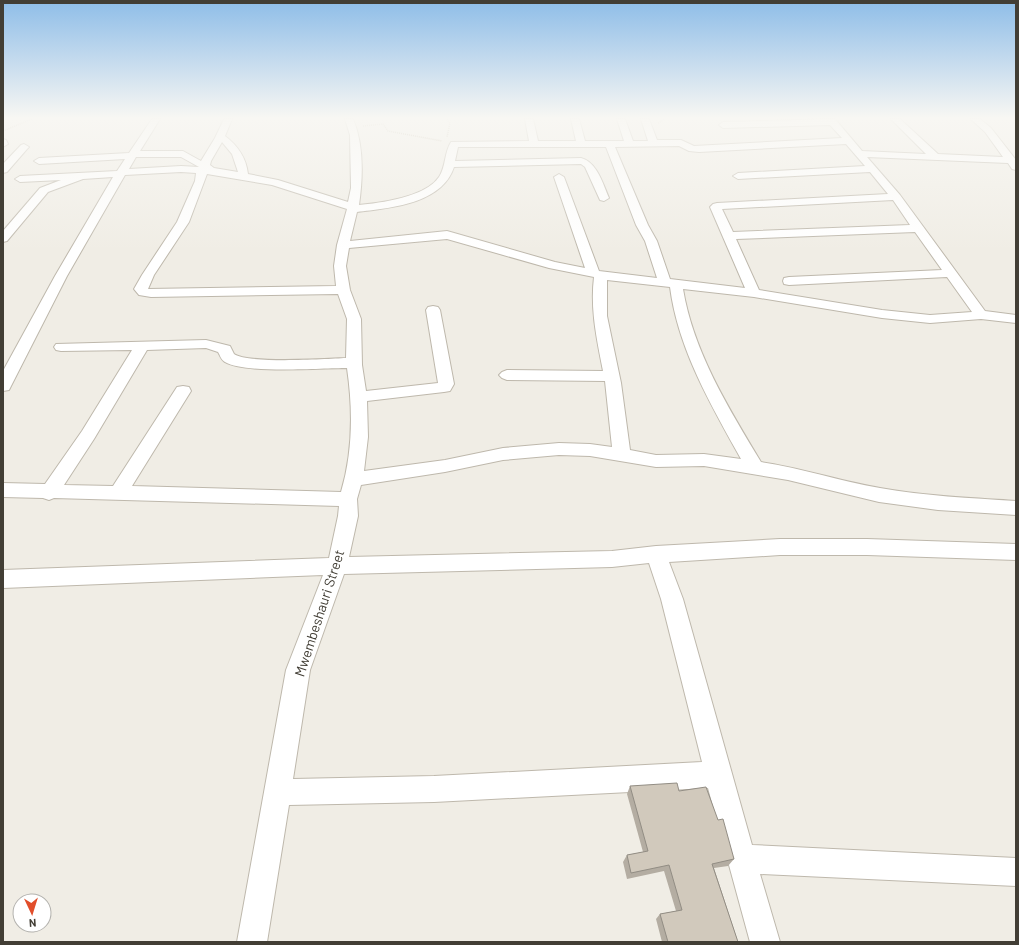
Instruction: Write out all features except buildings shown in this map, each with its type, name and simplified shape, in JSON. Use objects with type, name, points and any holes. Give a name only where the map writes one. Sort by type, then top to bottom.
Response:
[{"type":"street","points":[[3,386],[61,276],[128,163]]},
{"type":"street","points":[[198,163],[207,169]]},
{"type":"street","points":[[206,163],[207,169]]},
{"type":"street","points":[[241,163],[243,176]]},
{"type":"street","name":"Mwembeshauri Street","points":[[252,942],[298,670],[337,566],[348,516],[348,499],[354,479],[359,436],[359,397],[354,363],[354,319],[343,290],[340,266],[343,245],[353,208],[356,188],[355,163]]},
{"type":"street","points":[[20,179],[79,177],[170,169],[207,169],[274,182],[300,192],[330,199],[353,208],[393,204],[419,196],[438,185],[446,176],[449,164],[489,163]]},
{"type":"street","points":[[586,163],[589,166],[604,198]]},
{"type":"street","points":[[618,163],[642,225],[670,283],[682,319],[704,372],[730,425],[755,468]]},
{"type":"street","points":[[868,163],[896,197],[949,273],[981,315]]},
{"type":"street","points":[[207,169],[200,175],[200,181],[183,222],[148,275],[141,290],[151,293],[343,290]]},
{"type":"street","points":[[738,176],[873,169]]},
{"type":"street","points":[[3,238],[44,190],[79,177]]},
{"type":"street","points":[[559,177],[597,274],[598,303],[605,350],[611,376],[622,456]]},
{"type":"street","points":[[754,293],[716,207],[719,205],[896,197]]},
{"type":"street","points":[[728,236],[917,228]]},
{"type":"street","points":[[343,245],[447,235],[553,265],[597,274],[754,293],[882,314],[930,319],[981,315],[1016,319]]},
{"type":"street","points":[[789,281],[949,273]]},
{"type":"street","points":[[359,397],[444,387],[446,384],[433,310]]},
{"type":"street","points":[[61,347],[142,345],[214,346],[225,349],[227,355],[231,359],[254,363],[354,363]]},
{"type":"street","points":[[49,493],[88,435],[142,345]]},
{"type":"street","points":[[507,375],[611,376]]},
{"type":"street","points":[[118,494],[183,391]]},
{"type":"street","points":[[354,479],[445,466],[504,454],[559,449],[590,450],[656,461],[704,460],[788,473],[879,495],[938,503],[1016,508]]},
{"type":"street","points":[[3,490],[49,493],[348,499]]},
{"type":"street","points":[[3,579],[337,566],[604,559],[656,554],[780,547],[867,547],[1016,552]]},
{"type":"street","points":[[656,554],[672,599],[741,859],[765,942]]},
{"type":"street","points":[[277,792],[434,789],[719,774]]},
{"type":"street","points":[[741,859],[1016,872]]}]
